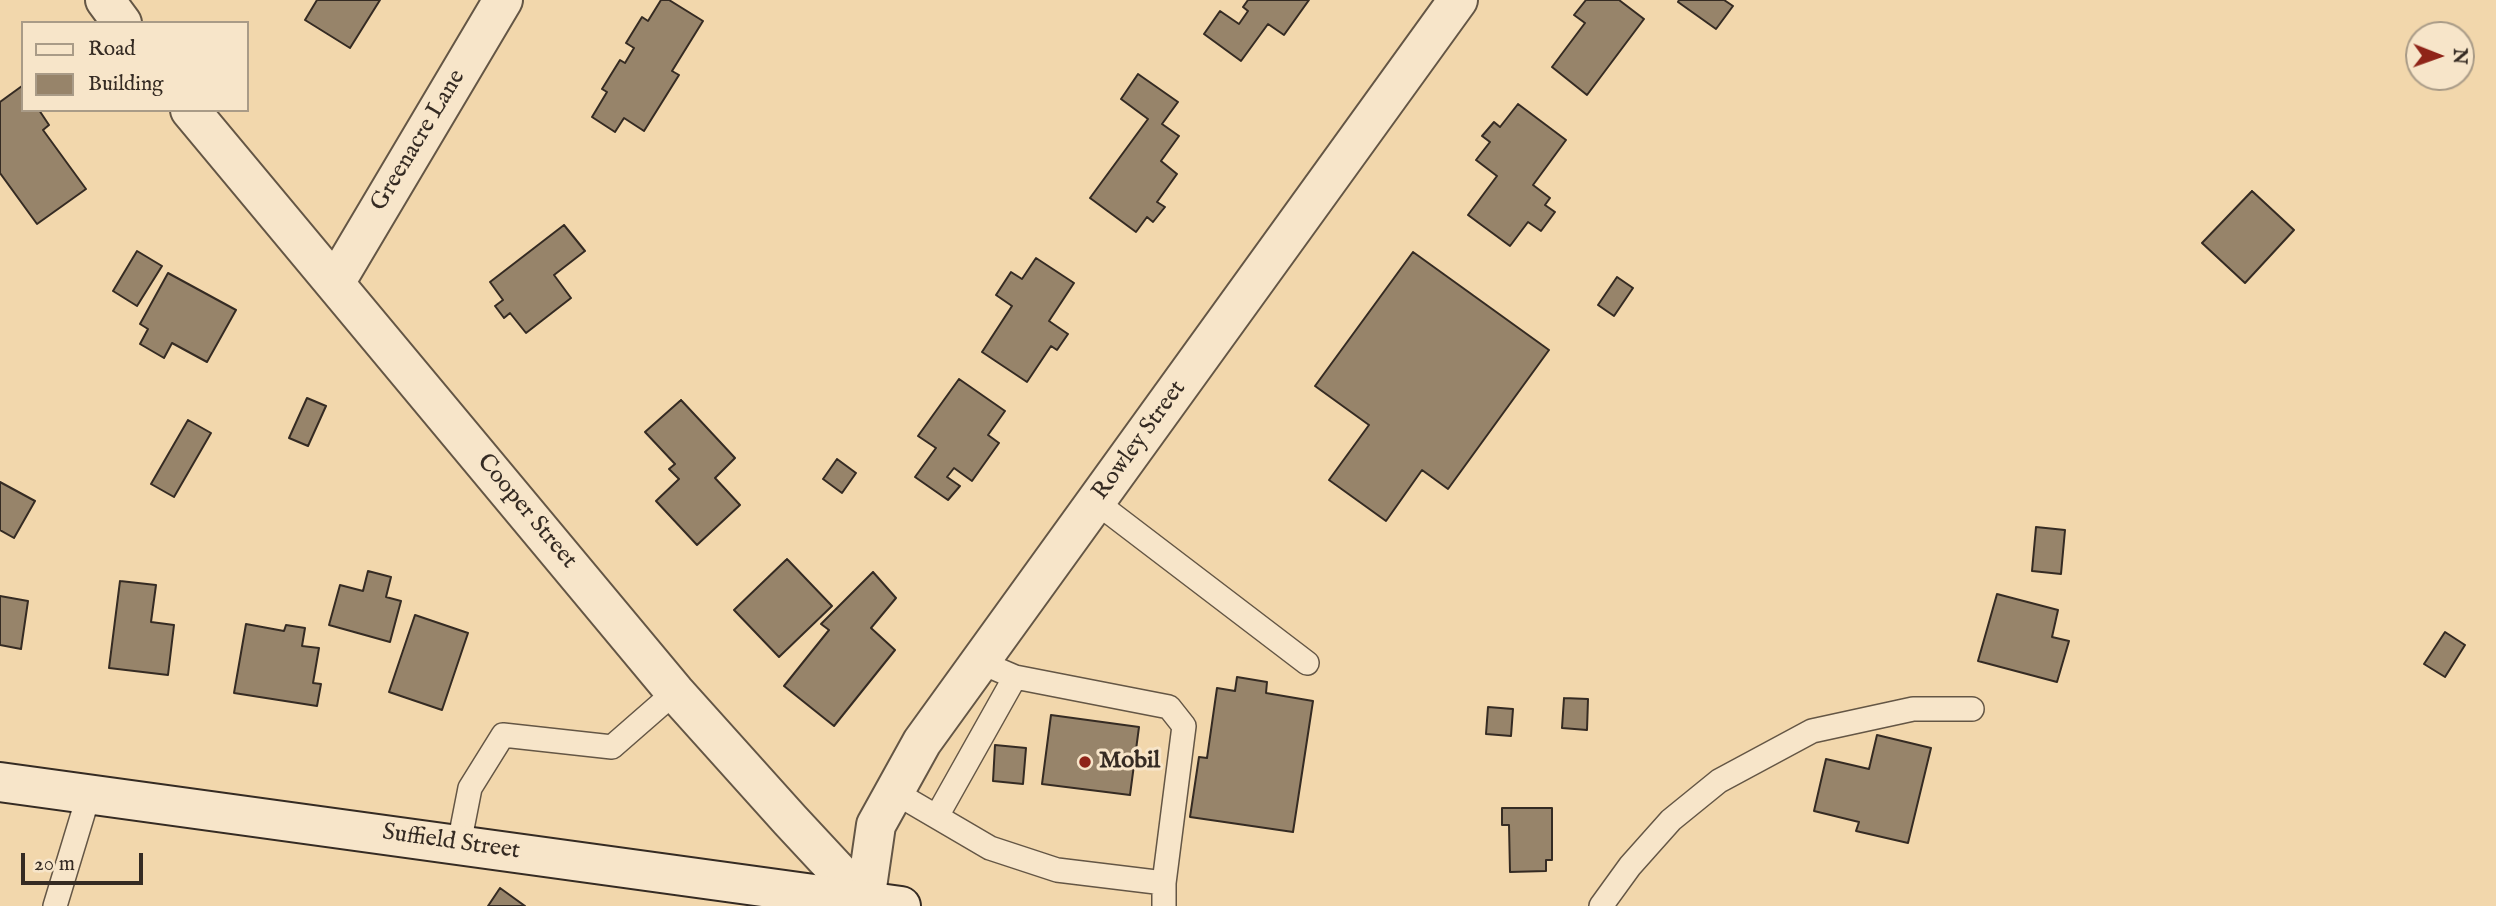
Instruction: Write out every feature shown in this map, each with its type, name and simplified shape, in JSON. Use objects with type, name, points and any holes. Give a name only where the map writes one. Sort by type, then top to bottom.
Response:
[{"type":"street","points":[[105,0],[121,21]]},
{"type":"street","name":"Greenacre Lane","points":[[335,283],[503,0]]},
{"type":"street","name":"Rowley Street","points":[[879,904],[876,825],[922,742],[1458,0]]},
{"type":"street","name":"Cooper Street","points":[[192,112],[676,692],[790,820],[879,904]]},
{"type":"street","name":"Suffield Street","points":[[0,782],[879,904]]},
{"type":"lane","points":[[1096,502],[1307,663]]},
{"type":"lane","points":[[896,793],[990,848],[1057,870],[1164,895],[1184,726],[1169,707],[1015,677],[980,662]]},
{"type":"lane","points":[[937,816],[1015,677]]},
{"type":"lane","points":[[459,844],[470,789],[503,735],[612,747],[676,692]]},
{"type":"lane","points":[[1601,906],[1630,866],[1671,820],[1719,781],[1812,731],[1913,709],[1972,709]]},
{"type":"lane","points":[[54,906],[89,794]]},
{"type":"building","points":[[317,0],[380,0],[350,48],[305,20]]},
{"type":"building","points":[[661,0],[669,0],[703,21],[672,71],[679,75],[644,131],[624,118],[615,132],[592,117],[607,92],[602,89],[620,60],[625,63],[634,48],[626,43],[642,17],[648,21]]},
{"type":"building","points":[[1248,0],[1309,0],[1284,35],[1268,24],[1241,61],[1204,34],[1220,11],[1239,24],[1248,11],[1243,7]]},
{"type":"building","points":[[1586,0],[1619,0],[1644,19],[1587,95],[1552,67],[1585,23],[1574,15]]},
{"type":"building","points":[[1724,0],[1733,6],[1716,29],[1678,2]]},
{"type":"building","points":[[1138,74],[1178,102],[1162,124],[1179,136],[1161,161],[1177,174],[1157,202],[1165,207],[1153,222],[1147,217],[1136,232],[1090,198],[1148,119],[1121,99]]},
{"type":"building","points":[[21,87],[21,112],[40,112],[49,125],[43,130],[86,189],[37,224],[0,173],[0,102]]},
{"type":"building","points":[[1518,104],[1566,140],[1533,185],[1550,198],[1545,205],[1555,212],[1541,231],[1528,222],[1510,246],[1468,215],[1497,176],[1476,160],[1490,142],[1482,136],[1494,122],[1500,127]]},
{"type":"building","points":[[2252,191],[2294,230],[2245,283],[2202,243]]},
{"type":"building","points":[[564,225],[585,251],[554,275],[571,298],[526,333],[510,313],[504,318],[495,306],[503,300],[490,282]]},
{"type":"building","points":[[137,251],[162,266],[137,306],[113,291]]},
{"type":"building","points":[[1413,252],[1549,350],[1448,489],[1422,470],[1386,521],[1329,480],[1369,425],[1315,386]]},
{"type":"building","points":[[1036,258],[1074,283],[1049,321],[1068,334],[1057,350],[1051,346],[1027,382],[982,352],[1012,306],[996,295],[1011,272],[1022,279]]},
{"type":"building","points":[[168,273],[236,310],[207,362],[172,343],[164,358],[140,344],[148,329],[140,324]]},
{"type":"building","points":[[1617,277],[1633,288],[1614,316],[1598,305]]},
{"type":"building","points":[[959,379],[1005,411],[988,435],[999,443],[972,481],[954,468],[947,477],[960,486],[948,500],[915,477],[936,448],[918,436]]},
{"type":"building","points":[[307,398],[326,406],[308,446],[289,438]]},
{"type":"building","points":[[681,400],[735,458],[715,478],[740,505],[697,545],[656,501],[679,479],[669,469],[675,464],[645,432]]},
{"type":"building","points":[[188,420],[211,433],[174,497],[151,484]]},
{"type":"building","points":[[837,459],[856,473],[842,493],[823,479]]},
{"type":"building","points":[[0,482],[35,501],[14,538],[0,530]]},
{"type":"building","points":[[2036,527],[2065,530],[2061,574],[2032,571]]},
{"type":"building","points":[[787,559],[832,606],[779,657],[734,610]]},
{"type":"building","points":[[368,571],[391,577],[386,597],[401,601],[390,642],[329,625],[340,585],[363,591]]},
{"type":"building","points":[[873,572],[896,598],[871,628],[895,650],[834,726],[784,686],[829,630],[821,624]]},
{"type":"building","points":[[120,581],[156,585],[151,622],[174,625],[168,675],[109,668]]},
{"type":"building","points":[[1997,594],[2058,610],[2052,637],[2069,641],[2057,682],[1978,661]]},
{"type":"building","points":[[0,596],[28,601],[21,649],[0,645]]},
{"type":"building","points":[[415,615],[468,633],[442,710],[389,692]]},
{"type":"building","points":[[246,624],[284,631],[286,625],[305,628],[302,646],[319,648],[313,683],[321,684],[317,706],[234,693]]},
{"type":"building","points":[[2445,632],[2465,645],[2445,677],[2424,664]]},
{"type":"building","points":[[1237,677],[1267,682],[1266,693],[1313,701],[1293,832],[1190,817],[1199,757],[1207,758],[1217,688],[1235,691]]},
{"type":"building","points":[[1564,698],[1588,699],[1587,730],[1562,728]]},
{"type":"building","points":[[1488,707],[1513,709],[1511,736],[1486,734]]},
{"type":"building","points":[[1051,715],[1139,727],[1130,795],[1042,784]]},
{"type":"building","points":[[1877,735],[1931,748],[1908,843],[1856,831],[1859,822],[1814,811],[1826,759],[1869,769]]},
{"type":"building","points":[[995,745],[1026,748],[1023,784],[993,781]]},
{"type":"building","points":[[1502,808],[1552,808],[1552,860],[1546,860],[1546,871],[1510,872],[1509,825],[1502,825]]},
{"type":"building","points":[[500,888],[525,906],[488,906]]},
{"type":"place","name":"Mobil","points":[[1085,762]]}]
